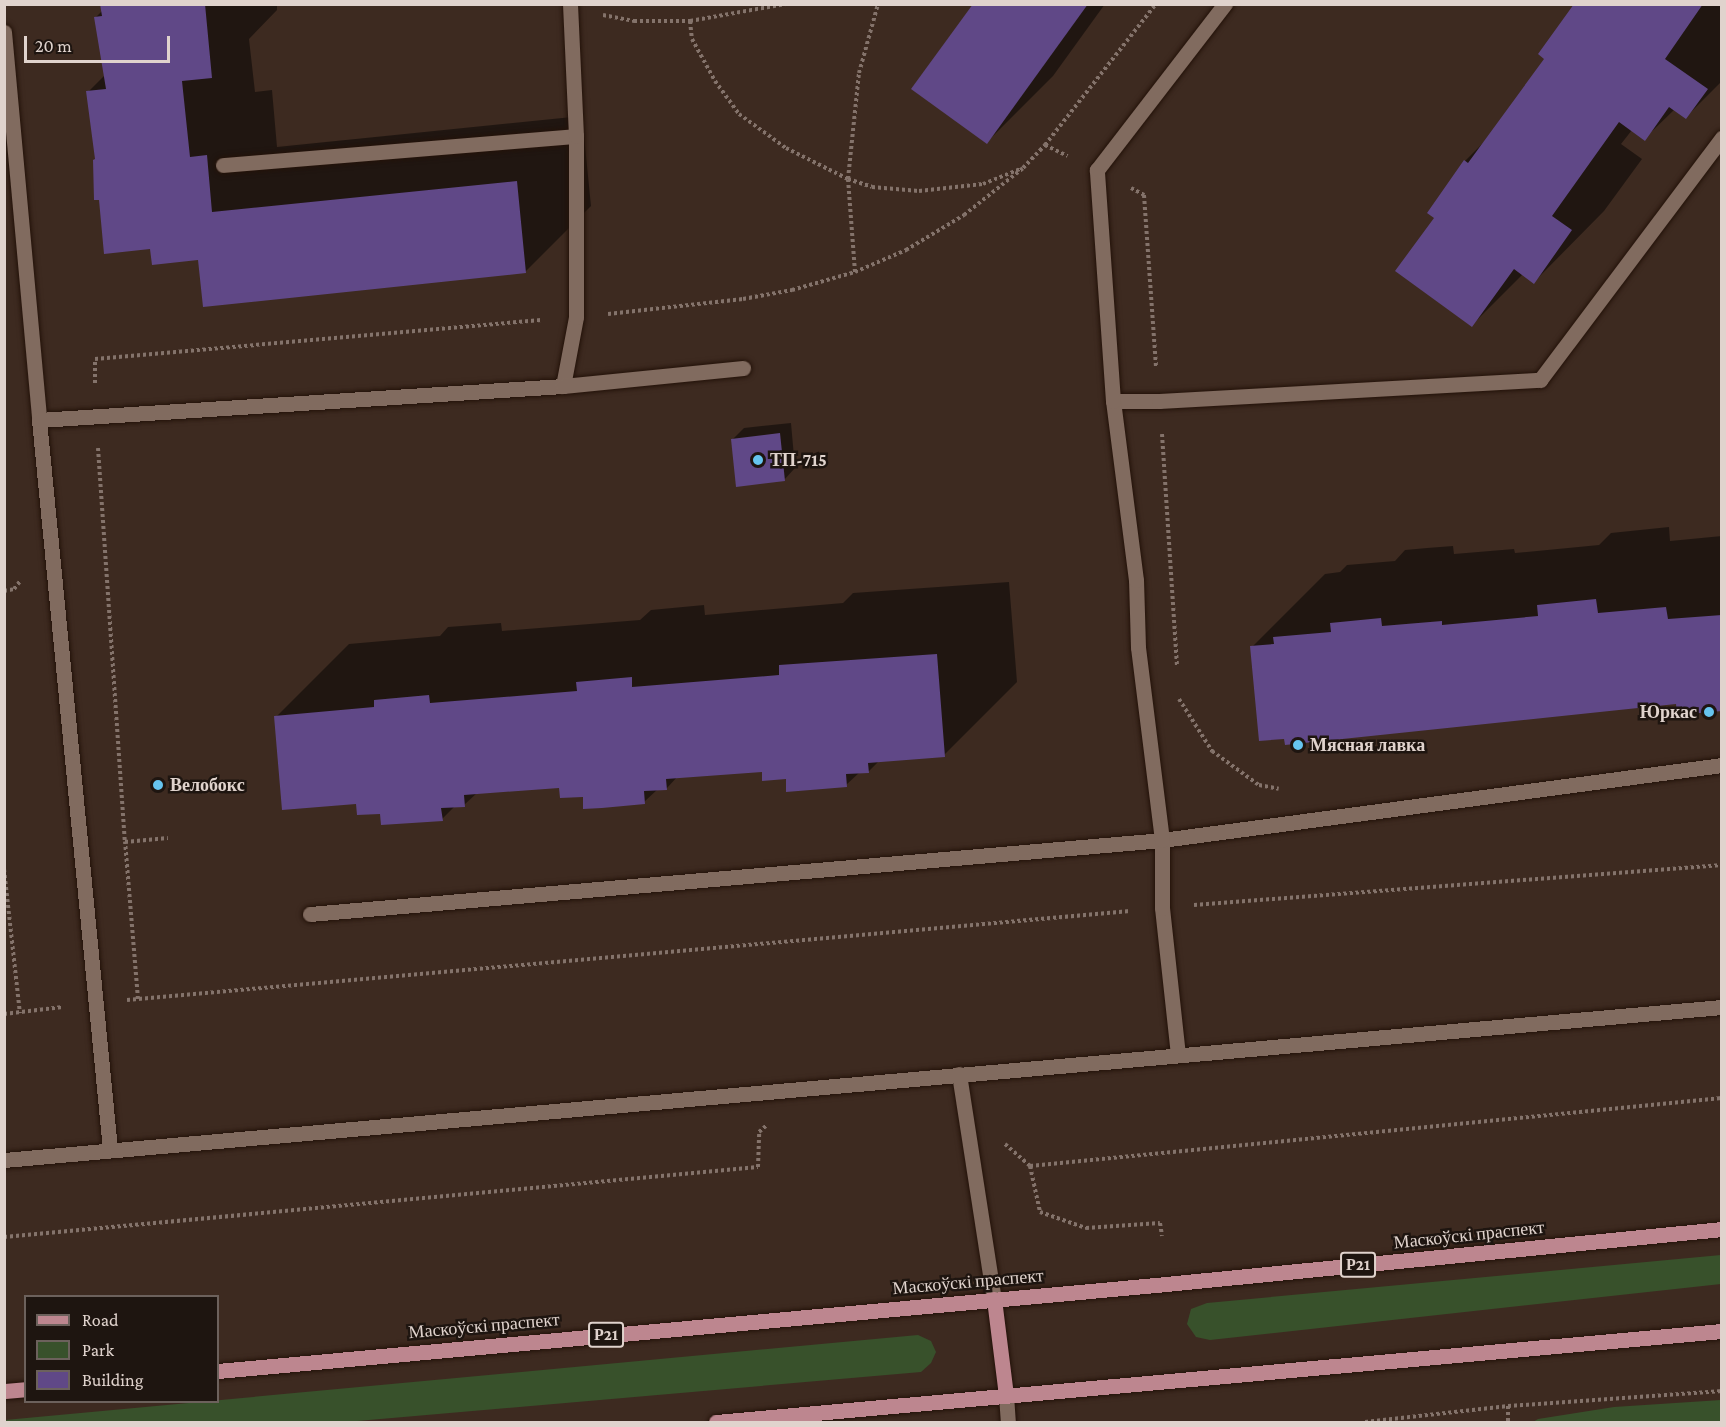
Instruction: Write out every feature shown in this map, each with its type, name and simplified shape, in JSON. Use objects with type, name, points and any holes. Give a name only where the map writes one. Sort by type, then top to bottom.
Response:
[{"type":"main road","name":"Маскоўскі праспект","points":[[219,1371],[1166,1284],[1722,1229]]},
{"type":"main road","points":[[994,1299],[1006,1395]]},
{"type":"main road","points":[[716,1422],[1722,1331]]},
{"type":"main road","points":[[4,1390],[24,1389]]},
{"type":"street","points":[[1178,1055],[1162,908],[1162,840],[1138,647],[1136,580],[1113,401],[1097,171],[1225,4]]},
{"type":"street","points":[[563,386],[576,317],[576,136],[570,6]]},
{"type":"street","points":[[4,32],[110,1150]]},
{"type":"street","points":[[223,165],[576,136]]},
{"type":"street","points":[[1113,401],[1159,401],[1540,380],[1722,138]]},
{"type":"street","points":[[39,420],[563,386],[743,368]]},
{"type":"street","points":[[310,914],[1162,840],[1722,765]]},
{"type":"street","points":[[4,1160],[1722,1007]]},
{"type":"street","points":[[959,1074],[994,1299]]},
{"type":"street","points":[[1006,1395],[1008,1422]]},
{"type":"path","points":[[570,6],[634,21],[690,21],[785,4]]},
{"type":"path","points":[[855,272],[848,179],[859,73],[878,4]]},
{"type":"path","points":[[690,21],[692,39],[715,81],[739,114],[786,148],[848,179],[872,187],[920,191],[983,184],[1023,168]]},
{"type":"path","points":[[1045,145],[1144,195],[1173,574],[1177,674]]},
{"type":"path","points":[[1178,708],[1178,697],[1212,751],[1259,785],[1284,792],[1272,796]]},
{"type":"path","points":[[138,999],[125,842],[168,838]]},
{"type":"path","points":[[4,1014],[97,1002],[1162,908],[1722,865]]},
{"type":"path","points":[[4,869],[21,1012]]},
{"type":"path","points":[[4,1237],[758,1167],[759,1132],[802,1089]]},
{"type":"path","points":[[1030,1166],[1722,1098]]},
{"type":"path","points":[[1003,1142],[1030,1166],[1040,1212],[1086,1228],[1160,1223],[1162,1236]]},
{"type":"path","points":[[1365,1422],[1508,1406],[1722,1391]]},
{"type":"path","points":[[1508,1406],[1508,1422]]},
{"type":"green space","points":[[1721,1255],[1721,1284],[1210,1340],[1196,1337],[1187,1324],[1191,1309],[1207,1303]]},
{"type":"green space","points":[[918,1335],[931,1341],[936,1352],[931,1363],[921,1372],[346,1422],[5,1422],[5,1420],[188,1403],[219,1403],[219,1400]]},
{"type":"green space","points":[[1721,1400],[1721,1422],[1533,1422],[1538,1419],[1614,1407]]},
{"type":"building","points":[[100,4],[205,4],[212,78],[182,81],[190,157],[207,155],[212,212],[517,181],[526,273],[203,307],[198,260],[152,265],[150,249],[104,254],[99,200],[94,200],[93,160],[95,159],[86,91],[106,89],[94,17],[102,16]]},
{"type":"building","points":[[973,4],[1088,4],[987,144],[911,89]]},
{"type":"building","points":[[1574,4],[1703,4],[1665,59],[1708,89],[1686,119],[1669,107],[1645,141],[1619,122],[1552,216],[1572,230],[1534,284],[1514,269],[1472,327],[1395,271],[1434,218],[1427,213],[1464,160],[1468,163],[1544,59],[1538,54]]},
{"type":"building","name":"ТП-715","points":[[780,433],[785,481],[736,487],[731,439]]},
{"type":"building","points":[[1596,599],[1598,613],[1666,607],[1668,619],[1722,615],[1722,711],[1677,715],[1676,704],[1285,745],[1284,739],[1259,741],[1250,646],[1274,644],[1273,637],[1331,632],[1330,623],[1381,618],[1382,626],[1442,621],[1442,625],[1538,616],[1537,605]]},
{"type":"building","points":[[937,654],[945,757],[868,763],[869,773],[846,774],[847,787],[786,792],[786,779],[762,781],[762,772],[666,779],[667,790],[644,791],[645,804],[602,808],[583,809],[583,797],[560,798],[559,788],[464,795],[465,807],[441,808],[443,821],[381,825],[380,814],[357,815],[356,804],[282,810],[274,716],[374,707],[374,700],[429,695],[430,703],[577,691],[576,682],[632,677],[632,687],[779,675],[779,665]]},
{"type":"place","name":"ТП-715","points":[[758,460]]},
{"type":"place","name":"Юркас","points":[[1709,712]]},
{"type":"place","name":"Мясная лавка","points":[[1298,745]]},
{"type":"place","name":"Велобокс","points":[[158,785]]}]
